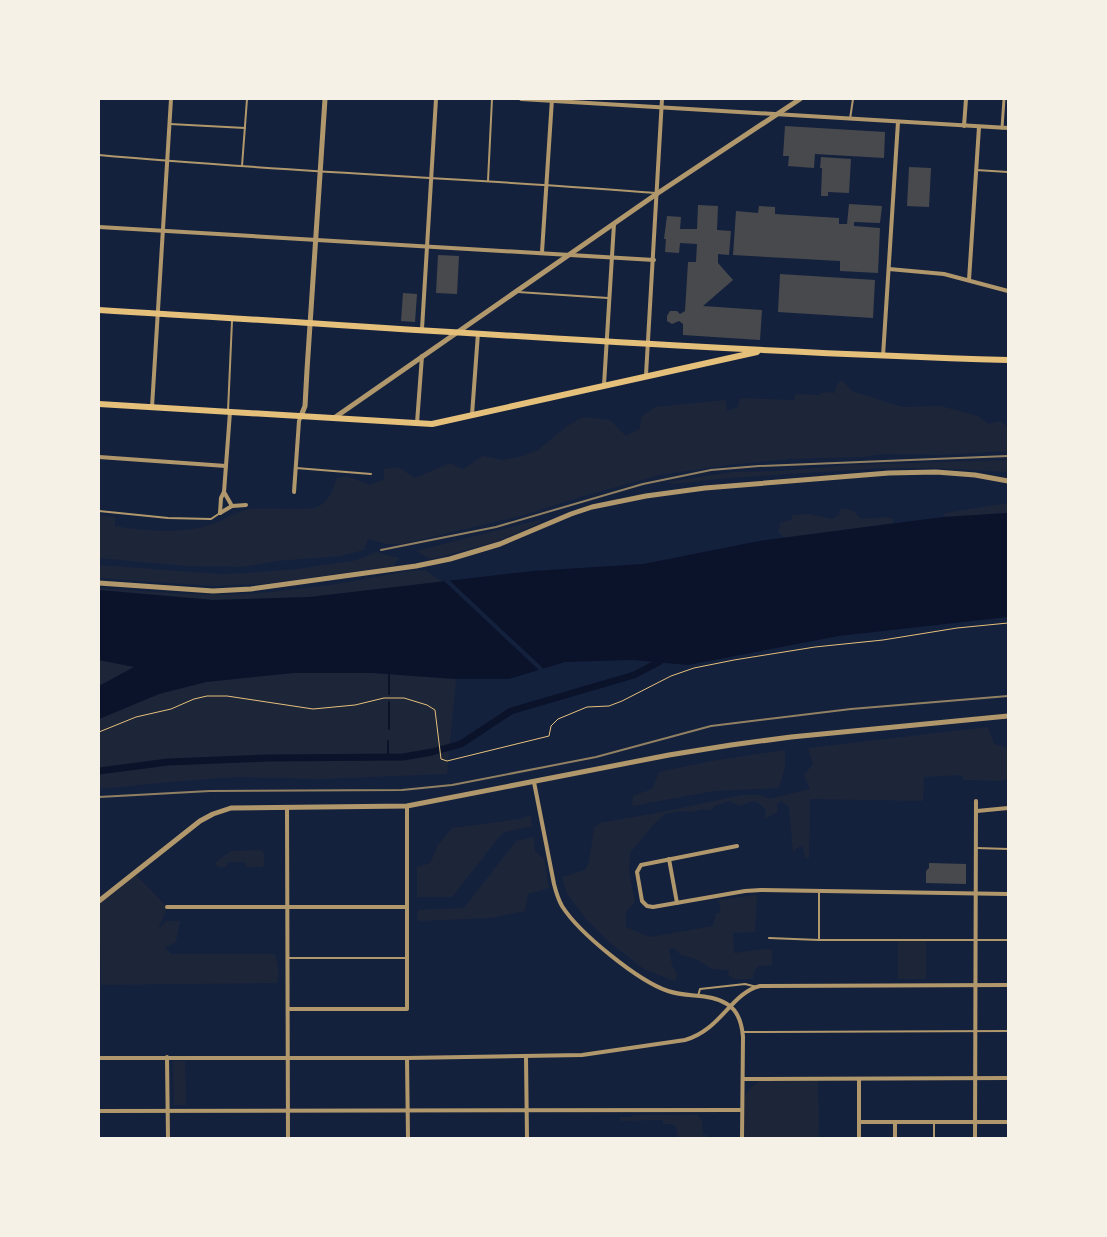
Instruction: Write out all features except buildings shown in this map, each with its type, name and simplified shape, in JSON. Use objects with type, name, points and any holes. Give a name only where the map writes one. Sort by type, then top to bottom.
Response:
[{"type":"main road","points":[[99,310],[766,350],[1008,360]]},
{"type":"main road","points":[[713,361],[715,358],[715,347]]},
{"type":"main road","points":[[99,404],[432,424],[766,350]]},
{"type":"street","points":[[152,407],[170,99]]},
{"type":"street","points":[[294,492],[299,421],[304,406],[325,99]]},
{"type":"street","points":[[422,329],[436,99]]},
{"type":"street","points":[[521,99],[1008,128]]},
{"type":"street","points":[[646,376],[662,99]]},
{"type":"street","points":[[964,126],[966,99]]},
{"type":"street","points":[[1002,128],[1004,99]]},
{"type":"street","points":[[542,252],[552,100]]},
{"type":"street","points":[[334,418],[456,331],[797,100]]},
{"type":"street","points":[[883,356],[898,122]]},
{"type":"street","points":[[969,280],[979,126]]},
{"type":"street","points":[[604,385],[614,224]]},
{"type":"street","points":[[99,227],[654,260]]},
{"type":"street","points":[[889,269],[928,272],[969,280],[1008,291]]},
{"type":"street","points":[[472,415],[478,333]]},
{"type":"street","points":[[417,424],[422,356]]},
{"type":"street","points":[[220,513],[221,498],[224,492],[229,412]]},
{"type":"street","points":[[99,457],[226,466]]},
{"type":"street","points":[[99,583],[213,591],[251,589],[416,566],[450,559],[500,544],[592,507],[646,496],[705,488],[889,473],[936,472],[965,474],[1008,481]]},
{"type":"street","points":[[224,492],[232,506]]},
{"type":"street","points":[[220,513],[232,506],[246,505]]},
{"type":"street","points":[[99,901],[208,816],[223,810],[236,808],[407,806],[676,754],[744,743],[1008,716]]},
{"type":"street","points":[[534,782],[553,881],[557,896],[563,907],[602,947],[647,981],[675,993],[716,998],[732,1007],[738,1016],[743,1032],[742,1138]]},
{"type":"street","points":[[975,1138],[976,801]]},
{"type":"street","points":[[288,1009],[407,1009],[407,806]]},
{"type":"street","points":[[287,807],[288,1138]]},
{"type":"street","points":[[977,811],[1008,808]]},
{"type":"street","points":[[737,846],[642,865],[638,868],[637,874],[645,905],[653,907],[750,890],[1008,894]]},
{"type":"street","points":[[669,860],[677,903]]},
{"type":"street","points":[[167,907],[407,907]]},
{"type":"street","points":[[99,1058],[407,1058],[526,1057],[593,1054],[686,1040],[699,1035],[709,1029],[745,993],[757,986],[1008,985]]},
{"type":"street","points":[[167,1057],[168,1138]]},
{"type":"street","points":[[526,1057],[527,1138]]},
{"type":"street","points":[[407,1058],[408,1138]]},
{"type":"street","points":[[859,1078],[859,1138]]},
{"type":"street","points":[[743,1079],[1008,1078]]},
{"type":"street","points":[[99,1111],[742,1110]]},
{"type":"street","points":[[859,1122],[1008,1122]]},
{"type":"street","points":[[895,1122],[895,1138]]},
{"type":"lane","points":[[242,167],[247,99]]},
{"type":"lane","points":[[488,182],[492,99]]},
{"type":"lane","points":[[850,119],[853,99]]},
{"type":"lane","points":[[169,124],[245,128]]},
{"type":"lane","points":[[99,155],[242,167],[546,184],[658,193]]},
{"type":"lane","points":[[976,170],[1008,172]]},
{"type":"lane","points":[[514,292],[610,299]]},
{"type":"lane","points":[[229,412],[232,318]]},
{"type":"lane","points":[[296,468],[371,474]]},
{"type":"lane","points":[[99,511],[168,518],[202,519],[211,519],[220,513]]},
{"type":"lane","points":[[977,848],[1008,849]]},
{"type":"lane","points":[[819,890],[819,940]]},
{"type":"lane","points":[[769,938],[819,940],[1008,940]]},
{"type":"lane","points":[[288,958],[407,958]]},
{"type":"lane","points":[[698,996],[700,989],[745,984],[757,986]]},
{"type":"lane","points":[[743,1032],[1008,1031]]},
{"type":"lane","points":[[934,1122],[934,1138]]},
{"type":"path","points":[[99,732],[128,719],[171,709],[194,699],[207,696],[226,696],[313,709],[355,705],[384,698],[404,698],[427,705],[435,710],[441,759],[443,761],[455,760],[549,736],[551,726],[558,719],[587,707],[609,706],[671,676],[694,668],[815,647],[1008,623]]},
{"type":"shaded area","points":[[841,381],[852,391],[903,407],[941,406],[978,416],[988,424],[1000,421],[1008,427],[1008,451],[943,455],[883,454],[863,457],[790,459],[728,465],[660,475],[580,497],[521,516],[402,544],[386,544],[368,539],[364,550],[340,556],[277,561],[243,567],[187,566],[99,558],[99,515],[115,517],[115,526],[172,531],[207,526],[250,509],[315,508],[327,499],[337,478],[347,476],[370,485],[384,479],[384,469],[398,467],[415,478],[450,463],[463,469],[483,456],[503,460],[523,456],[538,450],[567,426],[583,417],[610,420],[626,436],[640,429],[641,417],[655,407],[726,400],[727,411],[738,407],[740,398],[794,400],[795,394],[818,395],[824,392],[834,393],[838,383]]},
{"type":"shaded area","points":[[1008,460],[1008,472],[936,468],[886,468],[728,478],[674,484],[666,482],[733,472],[778,471],[849,465]]},
{"type":"shaded area","points":[[1008,503],[1008,513],[943,517],[945,513]]},
{"type":"shaded area","points":[[840,509],[852,511],[861,519],[887,517],[893,519],[894,523],[784,538],[778,531],[781,522],[791,520],[793,515],[809,514],[832,519],[839,515]]},
{"type":"shaded area","points":[[1008,513],[1008,617],[839,636],[688,665],[632,660],[565,662],[509,679],[456,679],[373,673],[293,673],[206,682],[159,694],[99,719],[99,686],[134,667],[99,660],[99,590],[213,600],[310,597],[532,571],[643,564],[759,541],[943,517]]},
{"type":"shaded area","points":[[539,520],[541,522],[496,542],[431,559],[416,551]]},
{"type":"shaded area","points":[[376,552],[399,558],[393,566],[264,584],[214,586],[99,578],[99,565],[219,574],[249,573],[298,569],[357,560]]},
{"type":"shaded area","points":[[425,570],[442,582],[310,597],[213,600],[99,590],[99,588],[192,594],[248,594],[314,587]]},
{"type":"shaded area","points":[[99,660],[135,667],[99,686]]},
{"type":"shaded area","points":[[293,673],[373,673],[456,679],[447,774],[322,779],[237,777],[99,789],[99,719],[159,694],[206,682]]},
{"type":"shaded area","points":[[988,727],[994,744],[1008,748],[1008,779],[1000,781],[964,780],[961,775],[924,777],[923,801],[810,799],[809,858],[805,858],[803,846],[798,847],[793,852],[789,807],[781,801],[777,804],[778,812],[765,819],[766,810],[757,802],[741,806],[729,801],[715,806],[711,811],[702,809],[692,812],[680,811],[665,814],[654,824],[630,853],[629,872],[635,902],[626,912],[626,927],[650,937],[713,926],[716,913],[721,913],[718,900],[757,895],[755,932],[733,933],[734,953],[765,949],[772,950],[772,965],[758,966],[754,972],[753,979],[734,979],[728,975],[729,970],[712,969],[696,959],[681,955],[674,948],[669,950],[672,965],[677,974],[676,980],[674,981],[644,969],[609,942],[586,919],[567,894],[562,877],[585,870],[589,862],[594,828],[600,823],[742,795],[760,795],[770,799],[810,789],[804,775],[813,764],[808,748]]},
{"type":"shaded area","points":[[785,750],[785,767],[779,788],[714,791],[632,806],[633,796],[652,789],[659,772],[711,761]]},
{"type":"shaded area","points":[[531,815],[532,826],[505,832],[500,836],[452,897],[417,897],[417,867],[430,863],[438,845],[452,828],[519,819]]},
{"type":"shaded area","points":[[534,837],[535,851],[544,859],[549,888],[528,894],[525,911],[490,918],[417,920],[418,910],[464,908],[516,841]]},
{"type":"shaded area","points":[[261,850],[264,853],[264,865],[262,867],[246,867],[245,862],[228,862],[226,867],[216,865],[216,862],[231,851]]},
{"type":"shaded area","points":[[134,873],[167,907],[158,930],[166,921],[180,921],[176,942],[165,948],[171,954],[275,954],[279,972],[277,983],[101,985],[99,900]]},
{"type":"shaded area","points":[[898,941],[926,941],[926,979],[898,979]]},
{"type":"shaded area","points":[[173,1061],[185,1061],[186,1105],[174,1105]]},
{"type":"shaded area","points":[[762,1079],[818,1079],[819,1138],[742,1138],[741,1112],[744,1098],[748,1091]]},
{"type":"shaded area","points":[[633,1115],[698,1115],[702,1121],[703,1135],[707,1135],[707,1138],[678,1138],[676,1127],[672,1124],[663,1124],[663,1120],[620,1121],[620,1117],[632,1117]]},
{"type":"pier","points":[[442,579],[448,579],[546,671],[541,672]]},
{"type":"waterway","points":[[99,771],[168,762],[269,758],[403,757],[432,752],[461,744],[511,711],[634,675],[659,662]]},
{"type":"waterway","points":[[389,674],[389,694]]},
{"type":"waterway","points":[[389,702],[389,729]]},
{"type":"waterway","points":[[388,741],[388,757]]},
{"type":"railway","points":[[381,550],[496,527],[643,484],[711,470],[759,466],[1008,456]]},
{"type":"railway","points":[[99,797],[210,791],[402,790],[452,785],[596,757],[711,726],[851,709],[1008,696]]}]
